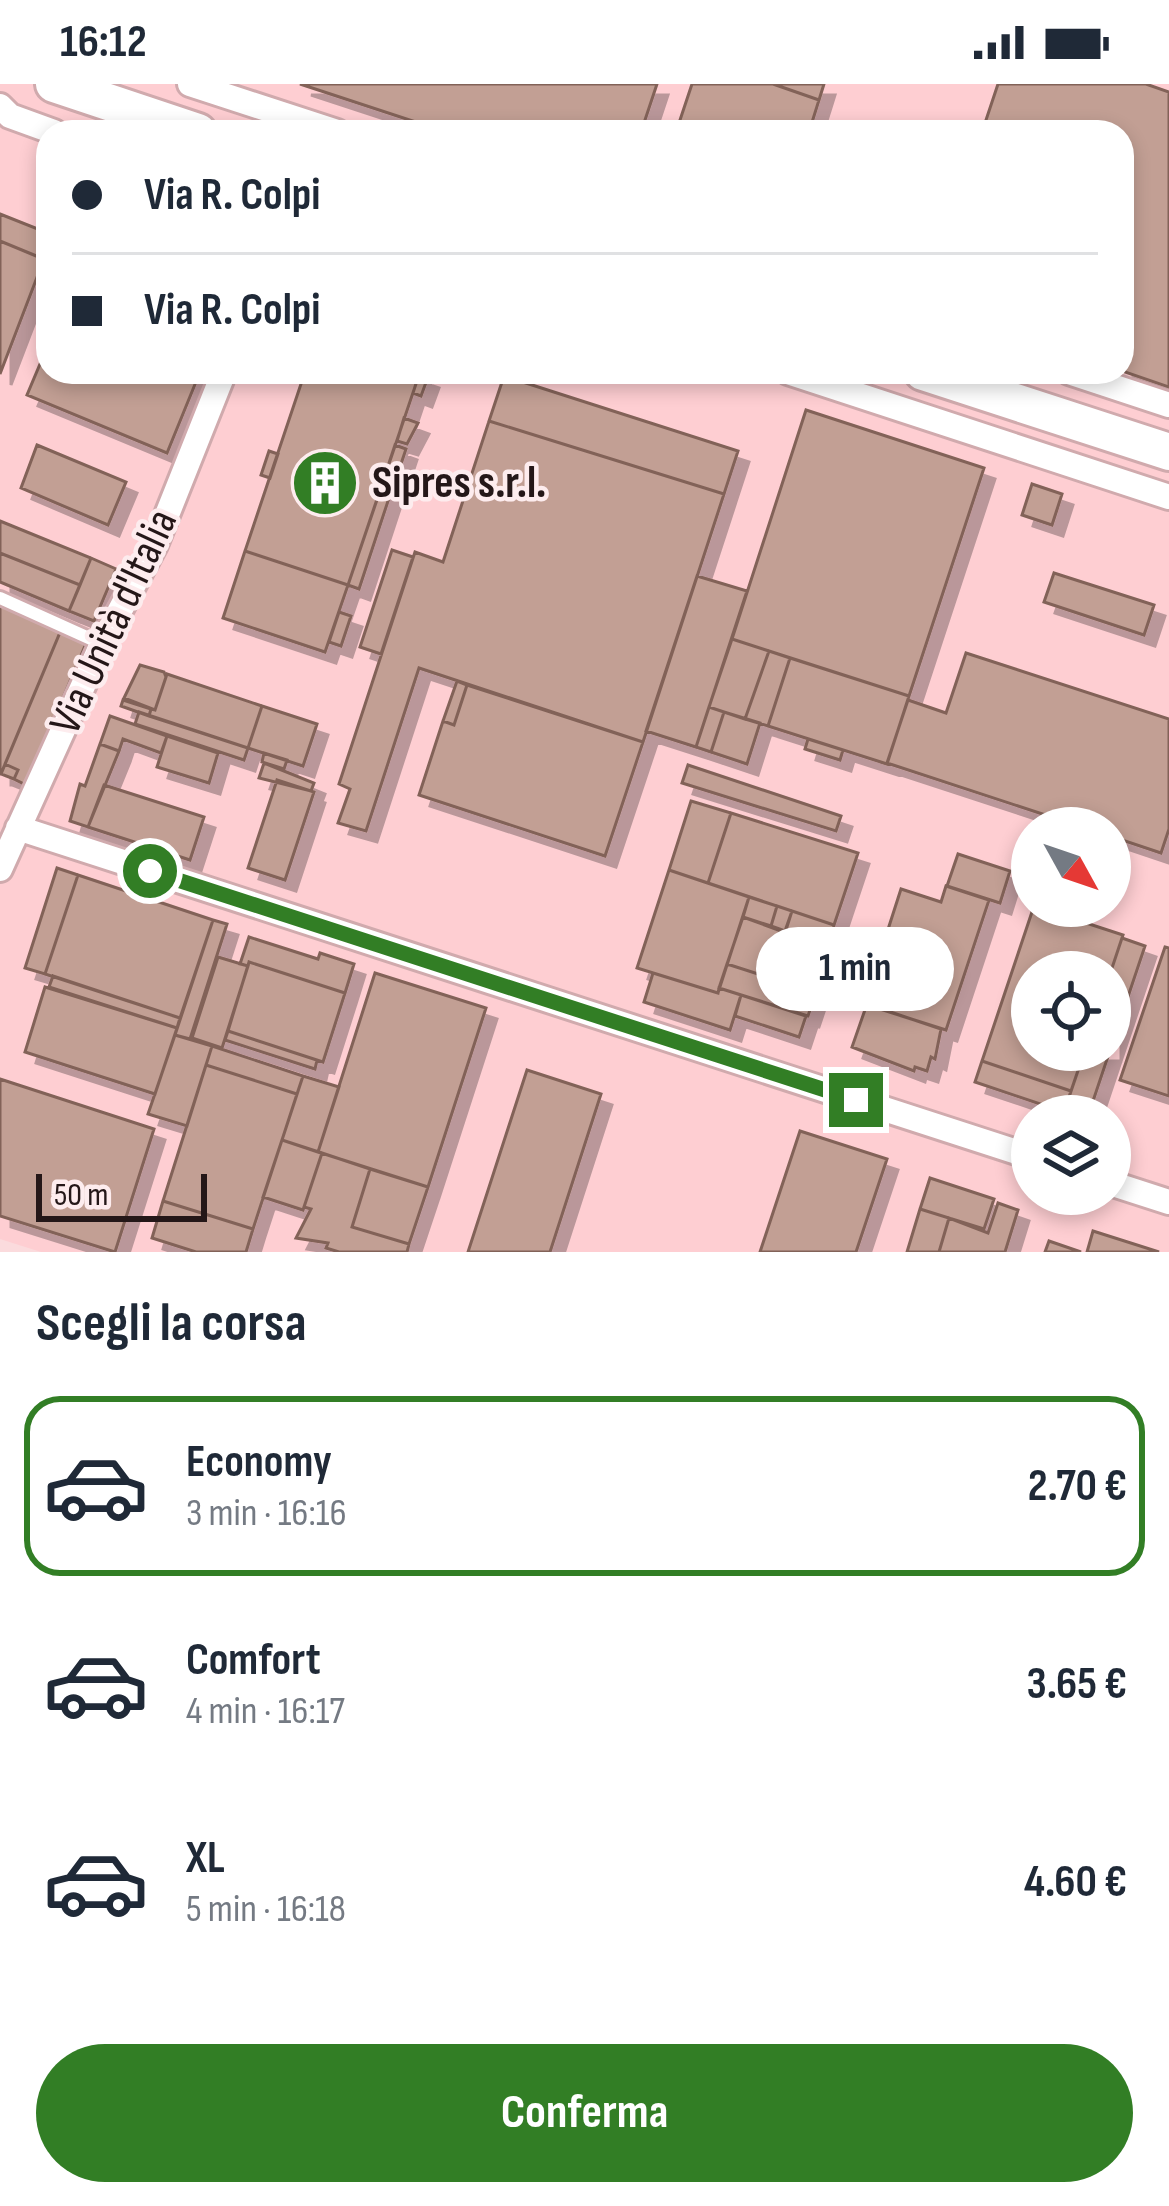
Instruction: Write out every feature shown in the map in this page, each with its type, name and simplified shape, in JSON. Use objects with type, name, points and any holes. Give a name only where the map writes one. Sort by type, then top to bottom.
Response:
[{"type":"street","points":[[5,84],[0,104],[10,116],[36,125]]},
{"type":"street","points":[[54,84],[162,120]]},
{"type":"street","points":[[190,84],[300,120]]},
{"type":"street","name":"Via Unità d'Italia","points":[[0,869],[102,644],[154,545],[219,384]]},
{"type":"street","points":[[824,384],[1169,497]]},
{"type":"street","points":[[959,384],[1169,452]]},
{"type":"street","points":[[1105,384],[1169,405]]},
{"type":"street","points":[[1018,448],[1031,407]]},
{"type":"street","points":[[18,828],[1011,1150]]},
{"type":"street","points":[[1131,1190],[1169,1202]]},
{"type":"lane","points":[[0,598],[102,644]]},
{"type":"shaded area","points":[[0,84],[1169,84],[1169,1252],[41,1252],[0,1239]]},
{"type":"building","points":[[300,84],[657,84],[645,120],[410,120]]},
{"type":"building","points":[[692,84],[773,84],[819,100],[813,120],[680,120]]},
{"type":"building","points":[[773,84],[824,84],[819,100]]},
{"type":"building","points":[[998,84],[1146,84],[1169,92],[1169,387],[1134,375],[1134,120],[986,120]]},
{"type":"building","points":[[0,214],[36,228],[36,256],[0,241]]},
{"type":"building","points":[[0,241],[36,256],[36,280],[0,374]]},
{"type":"building","points":[[36,374],[36,384],[195,384],[167,453],[27,395]]},
{"type":"building","name":"Sipres s.r.l.","points":[[301,384],[416,384],[348,585],[245,551]]},
{"type":"building","points":[[416,384],[425,384],[421,396],[413,393]]},
{"type":"building","points":[[501,384],[529,384],[738,451],[724,494],[489,421]]},
{"type":"building","points":[[806,410],[984,468],[909,696],[732,639]]},
{"type":"building","points":[[404,418],[418,423],[407,444],[397,441]]},
{"type":"building","points":[[489,421],[724,494],[643,742],[419,668],[366,831],[338,823],[350,789],[339,784],[415,552],[443,562]]},
{"type":"building","points":[[37,445],[126,482],[108,525],[21,488]]},
{"type":"building","points":[[395,445],[406,449],[397,476],[386,472]]},
{"type":"building","points":[[269,451],[278,454],[270,478],[261,475]]},
{"type":"building","points":[[1032,484],[1062,494],[1052,525],[1022,515]]},
{"type":"building","points":[[381,488],[391,492],[359,589],[348,585]]},
{"type":"building","points":[[0,521],[91,558],[80,585],[0,553]]},
{"type":"building","points":[[392,550],[413,557],[381,654],[360,647]]},
{"type":"building","name":"Sipres s.r.l.","points":[[245,551],[348,585],[325,652],[223,618]]},
{"type":"building","points":[[0,553],[80,585],[69,611],[0,582]]},
{"type":"building","points":[[91,558],[116,569],[94,621],[69,611]]},
{"type":"building","points":[[1054,573],[1154,605],[1144,635],[1044,602]]},
{"type":"building","points":[[697,576],[747,591],[696,747],[646,731]]},
{"type":"building","points":[[0,605],[61,630],[1,774],[0,774]]},
{"type":"building","points":[[339,612],[351,616],[341,646],[329,642]]},
{"type":"building","points":[[61,630],[87,641],[26,785],[14,779],[18,770],[5,764]]},
{"type":"building","points":[[732,639],[769,651],[745,719],[709,707]]},
{"type":"building","points":[[769,651],[790,658],[768,726],[745,719]]},
{"type":"building","points":[[966,653],[1169,719],[1169,829],[1161,853],[1131,843],[1131,807],[1021,807],[887,763],[908,700],[946,713]]},
{"type":"building","points":[[790,658],[909,696],[887,764],[768,726]]},
{"type":"building","points":[[140,665],[164,672],[166,677],[155,710],[124,698]]},
{"type":"building","points":[[167,674],[262,706],[248,748],[149,716]]},
{"type":"building","points":[[457,681],[467,685],[454,725],[443,721]]},
{"type":"building","points":[[467,685],[643,742],[605,856],[419,795],[443,721],[454,725]]},
{"type":"building","points":[[123,700],[151,709],[149,716],[121,706]]},
{"type":"building","points":[[262,706],[317,724],[303,766],[248,748]]},
{"type":"building","points":[[709,707],[724,712],[711,752],[696,747]]},
{"type":"building","points":[[139,712],[248,748],[244,760],[135,724]]},
{"type":"building","points":[[724,712],[760,723],[747,764],[711,752]]},
{"type":"building","points":[[110,716],[167,736],[161,753],[123,739],[119,751],[100,744]]},
{"type":"building","points":[[167,736],[218,753],[209,783],[157,767]]},
{"type":"building","points":[[808,739],[843,750],[840,760],[805,749]]},
{"type":"building","points":[[100,744],[119,751],[88,827],[70,821],[80,784],[85,786]]},
{"type":"building","points":[[264,753],[287,760],[284,769],[262,762]]},
{"type":"building","points":[[264,763],[314,783],[311,791],[259,778]]},
{"type":"building","points":[[5,764],[18,770],[14,779],[1,774]]},
{"type":"building","points":[[688,765],[841,816],[836,831],[682,783]]},
{"type":"building","points":[[277,780],[314,792],[285,880],[248,868]]},
{"type":"building","points":[[104,785],[204,817],[190,860],[88,827]]},
{"type":"building","points":[[691,801],[731,813],[708,883],[669,870]]},
{"type":"building","points":[[731,813],[858,853],[834,925],[708,883]]},
{"type":"building","points":[[958,854],[1010,871],[1000,903],[947,886]]},
{"type":"building","points":[[57,868],[78,875],[45,974],[25,968]]},
{"type":"building","points":[[669,870],[749,897],[718,993],[637,968]]},
{"type":"building","points":[[78,875],[213,920],[180,1018],[45,974]]},
{"type":"building","points":[[946,886],[989,900],[946,1030],[864,1004],[901,889],[941,902]]},
{"type":"building","points":[[749,897],[777,906],[771,926],[743,917]]},
{"type":"building","points":[[777,906],[792,911],[785,931],[771,926]]},
{"type":"building","points":[[792,911],[834,925],[828,947],[785,933]]},
{"type":"building","points":[[743,917],[819,945],[805,989],[727,964]]},
{"type":"building","points":[[213,920],[227,924],[190,1039],[175,1035]]},
{"type":"building","points":[[1027,927],[1098,927],[1123,935],[1118,951],[1019,951]]},
{"type":"building","points":[[249,937],[318,959],[320,953],[354,964],[345,993],[249,962],[248,966],[240,964]]},
{"type":"building","points":[[1122,938],[1145,946],[1131,988],[1131,951],[1118,951]]},
{"type":"building","points":[[1165,947],[1169,948],[1169,1096],[1120,1080],[1123,1071],[1131,1071],[1131,1047]]},
{"type":"building","points":[[218,957],[248,966],[222,1048],[192,1038]]},
{"type":"building","points":[[249,962],[345,993],[323,1062],[228,1031]]},
{"type":"building","points":[[727,964],[805,989],[807,982],[818,986],[808,1016],[719,988]]},
{"type":"building","points":[[375,973],[486,1008],[428,1187],[318,1152]]},
{"type":"building","points":[[653,973],[718,993],[719,988],[741,995],[730,1030],[644,1002]]},
{"type":"building","points":[[1011,975],[1011,1071],[982,1061]]},
{"type":"building","points":[[53,976],[180,1018],[177,1028],[49,987]]},
{"type":"building","points":[[45,987],[177,1028],[155,1094],[25,1052]]},
{"type":"building","points":[[741,995],[806,1016],[799,1037],[735,1016]]},
{"type":"building","points":[[867,1004],[941,1029],[935,1059],[931,1057],[927,1071],[915,1067],[914,1071],[852,1047]]},
{"type":"building","points":[[228,1031],[317,1060],[315,1069],[225,1040]]},
{"type":"building","points":[[175,1035],[212,1046],[187,1126],[148,1114]]},
{"type":"building","points":[[212,1046],[303,1076],[297,1094],[206,1065]]},
{"type":"building","points":[[982,1061],[1071,1091],[1070,1095],[1014,1095],[975,1082]]},
{"type":"building","points":[[206,1065],[297,1094],[253,1229],[163,1201]]},
{"type":"building","points":[[527,1070],[601,1094],[550,1252],[468,1252]]},
{"type":"building","points":[[1012,1071],[1078,1071],[1071,1091]]},
{"type":"building","points":[[1078,1071],[1103,1071],[1095,1095],[1070,1095]]},
{"type":"building","points":[[303,1076],[339,1087],[318,1152],[282,1140]]},
{"type":"building","points":[[0,1079],[154,1129],[115,1252],[0,1216]]},
{"type":"building","points":[[800,1131],[887,1159],[856,1252],[760,1252]]},
{"type":"building","points":[[282,1140],[322,1153],[303,1210],[263,1197]]},
{"type":"building","points":[[322,1153],[370,1169],[352,1227],[409,1244],[407,1252],[339,1252],[326,1248],[328,1243],[296,1238],[311,1209],[304,1207]]},
{"type":"building","points":[[370,1169],[428,1187],[409,1244],[352,1227]]},
{"type":"building","points":[[930,1178],[994,1199],[984,1229],[920,1209]]},
{"type":"building","points":[[163,1201],[253,1229],[246,1252],[196,1252],[152,1238]]},
{"type":"building","points":[[998,1203],[1011,1208],[1011,1215],[1016,1215],[1005,1252],[939,1252],[949,1218],[988,1233]]},
{"type":"building","points":[[920,1209],[949,1218],[939,1252],[907,1252]]},
{"type":"building","points":[[1093,1231],[1159,1252],[1087,1252]]},
{"type":"building","points":[[1049,1241],[1081,1252],[1045,1252]]},
{"type":"place","name":"Sipres s.r.l.","points":[[325,483]]},
{"type":"route","points":[[150,871],[856,1100]]}]
